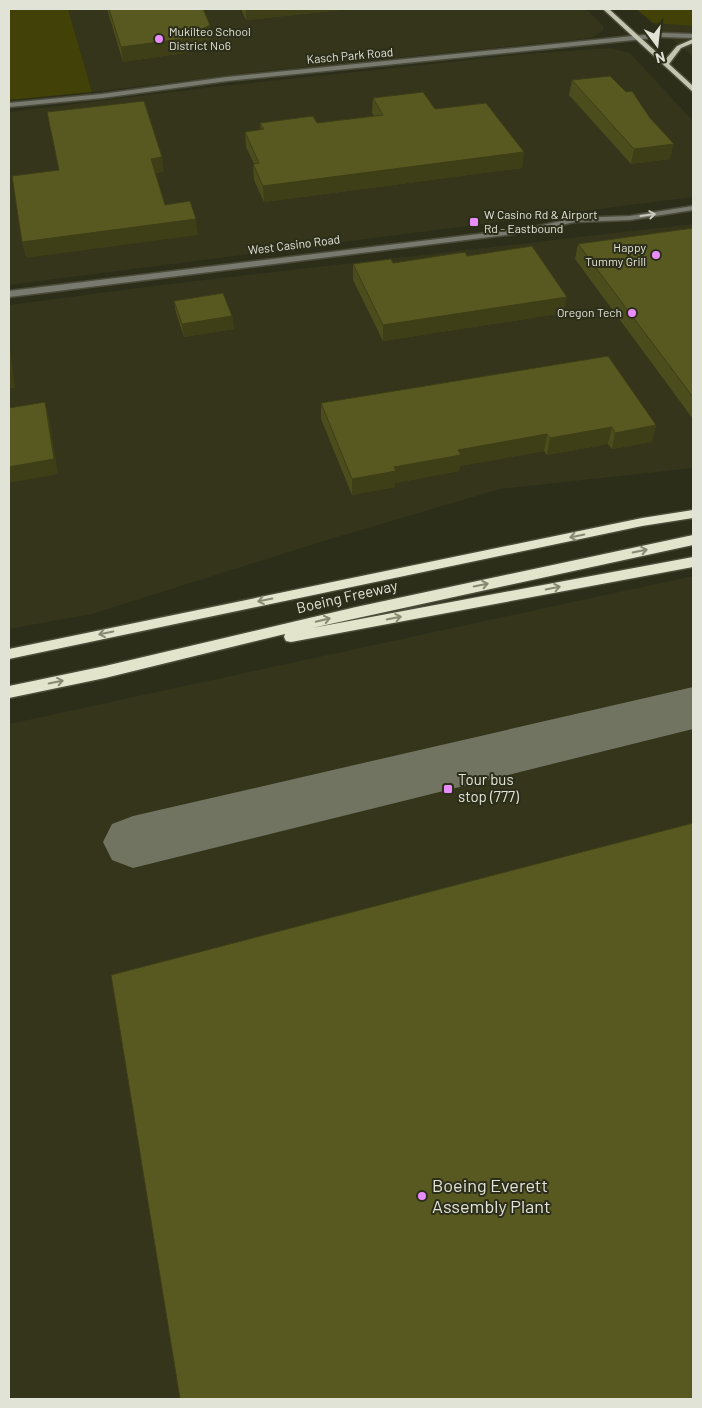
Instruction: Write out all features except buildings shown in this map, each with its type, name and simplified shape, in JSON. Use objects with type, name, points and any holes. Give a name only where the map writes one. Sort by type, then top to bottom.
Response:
[{"type":"highway","points":[[642,522],[693,510]]},
{"type":"highway","name":"Boeing Freeway","points":[[9,654],[642,522],[693,514]]},
{"type":"highway","name":"Boeing Freeway","points":[[9,692],[105,672],[356,612],[693,540]]},
{"type":"highway","points":[[105,672],[693,562]]},
{"type":"main road","points":[[606,9],[693,90]]},
{"type":"main road","points":[[665,64],[679,47],[693,41]]},
{"type":"street","name":"Kasch Park Road","points":[[9,105],[102,96],[227,79],[663,35],[693,36]]},
{"type":"street","name":"West Casino Road","points":[[9,294],[529,230],[622,210],[693,200]]},
{"type":"street","name":"West Casino Road","points":[[582,220],[630,218],[693,208]]},
{"type":"shaded area","points":[[9,9],[68,9],[92,92],[9,100]]},
{"type":"shaded area","points":[[68,9],[586,9],[603,26],[603,31],[593,37],[583,39],[265,71],[92,92]]},
{"type":"shaded area","points":[[636,9],[693,9],[693,57],[653,23]]},
{"type":"shaded area","points":[[636,9],[693,9],[693,26],[653,23]]},
{"type":"shaded area","points":[[611,48],[630,53],[693,121],[693,197],[9,285],[9,112],[222,86],[526,54]]},
{"type":"shaded area","points":[[693,224],[693,468],[500,489],[327,540],[92,614],[9,629],[9,305],[161,285]]},
{"type":"shaded area","points":[[693,576],[693,1399],[9,1399],[9,724]]},
{"type":"taxiway","points":[[133,842],[693,708]]},
{"type":"place","name":"Mukilteo School District No6","points":[[159,39]]},
{"type":"place","name":"W Casino Rd & Airport Rd - Eastbound","points":[[474,222]]},
{"type":"place","name":"Happy Tummy Grill","points":[[656,255]]},
{"type":"place","name":"Oregon Tech","points":[[632,313]]},
{"type":"place","name":"Tour bus stop (777)","points":[[448,789]]},
{"type":"place","name":"Boeing Everett Assembly Plant","points":[[422,1196]]}]
